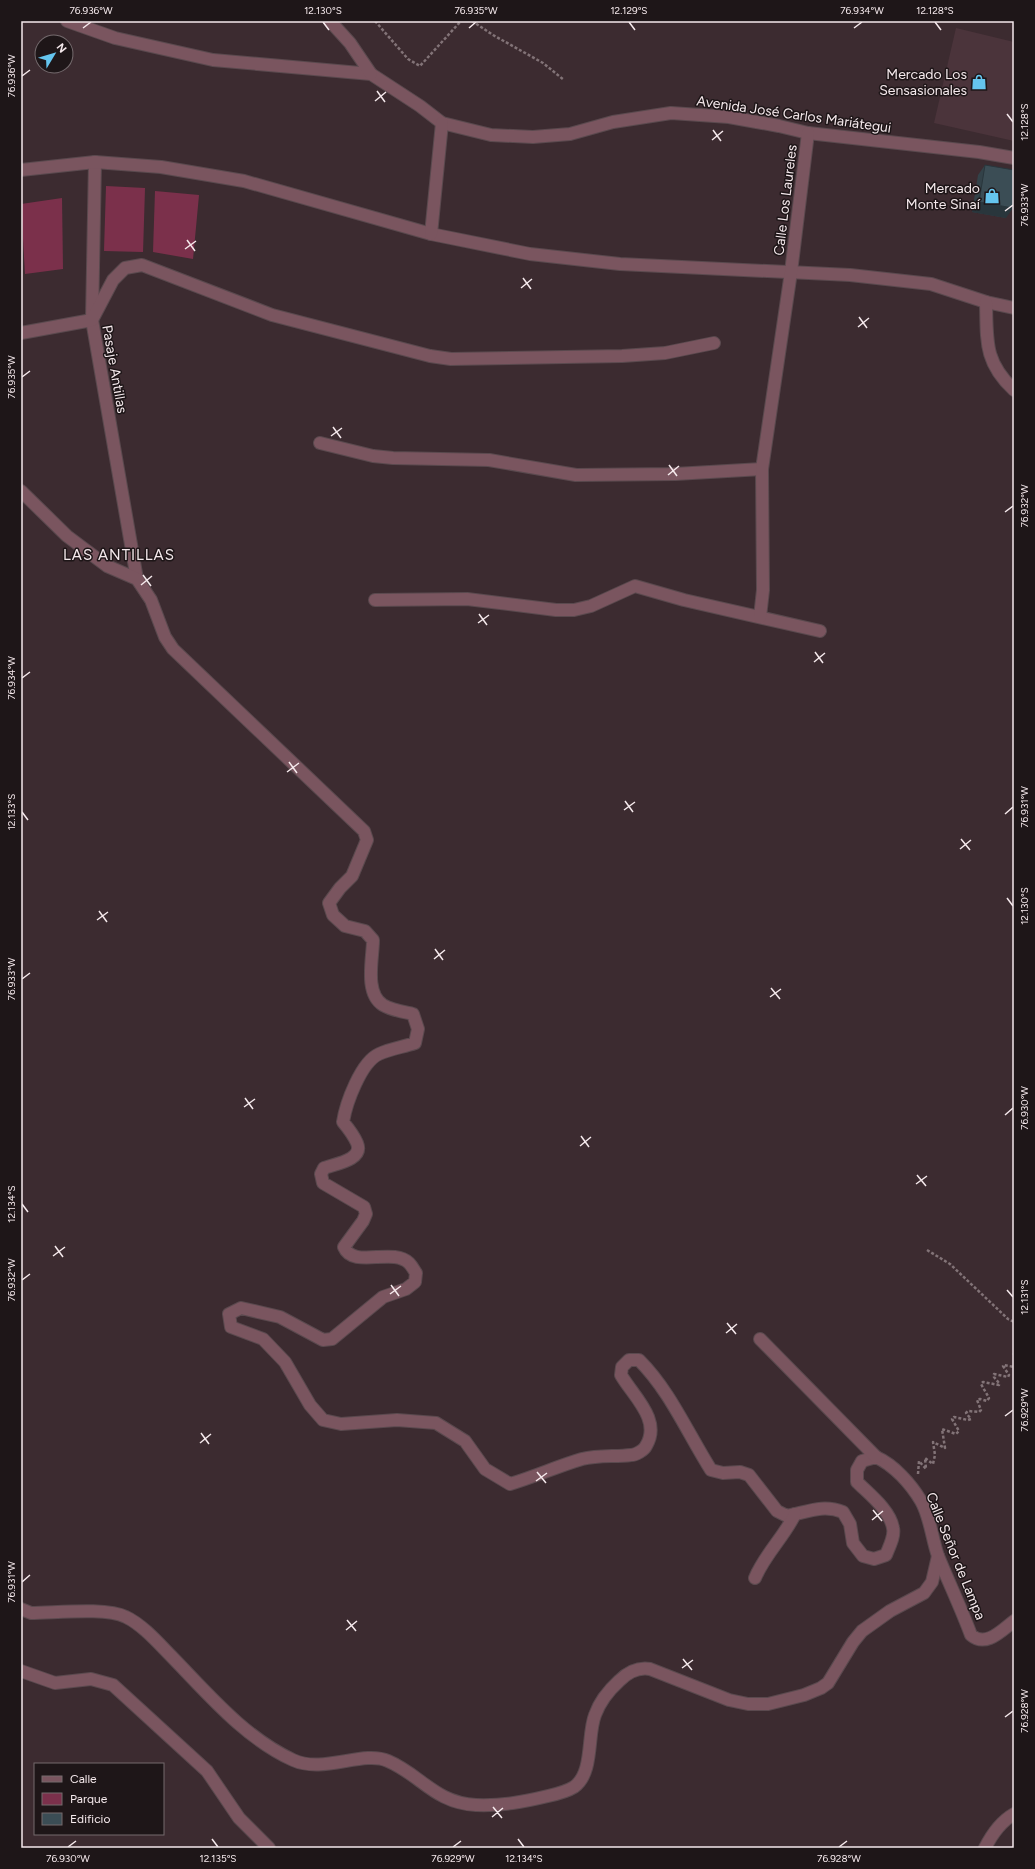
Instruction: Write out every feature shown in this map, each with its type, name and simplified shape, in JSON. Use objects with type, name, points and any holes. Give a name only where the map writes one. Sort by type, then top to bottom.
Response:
[{"type":"street","name":"Avenida José Carlos Mariátegui","points":[[67,21],[115,38],[213,60],[371,74],[420,106],[442,123],[491,135],[533,137],[570,134],[613,122],[671,114],[729,117],[780,126],[808,133],[979,152],[1014,158]]},
{"type":"street","points":[[330,21],[350,43],[371,74]]},
{"type":"street","points":[[431,234],[442,123]]},
{"type":"street","name":"Calle Los Laureles","points":[[760,618],[763,590],[762,469],[791,272],[808,133]]},
{"type":"street","points":[[21,170],[95,162],[161,167],[244,181],[431,234],[530,254],[620,264],[850,275],[931,284],[986,302],[1014,308]]},
{"type":"street","name":"Pasaje Antillas","points":[[95,162],[92,320],[137,580]]},
{"type":"street","points":[[21,333],[92,320],[113,280],[125,268],[142,265],[272,315],[430,356],[451,359],[622,356],[665,353],[714,343]]},
{"type":"street","points":[[986,302],[988,344],[993,366],[1014,390]]},
{"type":"street","points":[[320,443],[373,456],[393,458],[489,460],[576,475],[674,474],[762,469]]},
{"type":"street","points":[[21,491],[67,536],[107,566],[137,580],[150,600],[165,637],[173,649],[364,831],[367,840],[352,876],[340,888],[329,903],[333,914],[345,926],[365,931],[373,940],[370,968],[375,995],[382,1005],[413,1014],[418,1029],[415,1043],[378,1054],[365,1065],[345,1108],[343,1122],[358,1144],[358,1152],[353,1158],[324,1168],[321,1174],[323,1183],[364,1208],[366,1214],[363,1221],[344,1247],[347,1253],[353,1257],[393,1257],[409,1262],[416,1273],[415,1282],[406,1289],[383,1297],[332,1339],[323,1340],[280,1317],[241,1308],[229,1314],[231,1327],[263,1339],[285,1362],[310,1405],[323,1420],[341,1424],[397,1420],[436,1424],[465,1441],[485,1469],[510,1484],[582,1459],[602,1456],[633,1455],[645,1449],[649,1441],[651,1427],[646,1412],[621,1375],[622,1367],[629,1360],[638,1360],[649,1370],[681,1416],[699,1451],[711,1470],[723,1473],[740,1472],[749,1475],[777,1511],[787,1516],[818,1509],[832,1508],[843,1512],[850,1524],[853,1543],[863,1556],[874,1559],[886,1555],[891,1543],[894,1528],[885,1511],[857,1482],[857,1470],[862,1461],[876,1457]]},
{"type":"street","points":[[375,600],[467,599],[556,610],[574,610],[591,606],[635,586],[760,618],[820,630]]},
{"type":"street","name":"Calle Señor de Lampa","points":[[760,1339],[876,1457],[888,1462],[922,1502],[938,1556],[971,1635],[981,1640],[991,1638],[1014,1621]]},
{"type":"street","points":[[755,1578],[762,1562],[788,1530],[795,1514]]},
{"type":"street","points":[[21,1609],[30,1614],[99,1612],[126,1617],[155,1641],[227,1714],[268,1746],[294,1761],[309,1764],[331,1764],[377,1757],[408,1772],[446,1799],[476,1805],[515,1804],[565,1792],[574,1787],[581,1778],[587,1762],[594,1716],[606,1693],[624,1676],[640,1667],[650,1669],[729,1700],[748,1704],[768,1704],[804,1695],[821,1688],[828,1683],[862,1631],[890,1611],[924,1593],[932,1582],[938,1556]]},
{"type":"street","points":[[21,1671],[55,1683],[91,1679],[113,1685],[207,1771],[239,1818],[269,1848]]},
{"type":"street","points":[[985,1848],[991,1835],[1000,1825],[1014,1814]]},
{"type":"path","points":[[375,21],[408,59],[420,66],[461,21]]},
{"type":"path","points":[[472,21],[493,35],[543,63],[564,80]]},
{"type":"path","points":[[927,1250],[950,1264],[1008,1319],[1014,1322]]},
{"type":"path","points":[[916,1494],[919,1461],[926,1470],[926,1458],[933,1464],[935,1455],[932,1442],[945,1448],[942,1429],[956,1434],[959,1431],[952,1419],[954,1417],[968,1420],[971,1419],[966,1413],[968,1411],[979,1412],[981,1410],[977,1400],[987,1400],[989,1398],[981,1384],[983,1382],[999,1385],[994,1377],[994,1374],[1008,1377],[1009,1375],[1003,1366],[1014,1367]]},
{"type":"shaded area","name":"Mercado Los Sensasionales","points":[[956,28],[1014,42],[1014,141],[934,123]]},
{"type":"green space","points":[[106,186],[145,188],[143,252],[104,251]]},
{"type":"green space","points":[[155,191],[199,195],[193,259],[153,252]]},
{"type":"green space","points":[[62,198],[63,269],[25,274],[21,204]]},
{"type":"building","name":"Mercado Monte Sinaí","points":[[985,165],[1014,170],[1013,208],[979,202]]},
{"type":"place","name":"Mercado Los Sensasionales","points":[[979,82]]},
{"type":"place","name":"Mercado Monte Sinaí","points":[[992,196]]},
{"type":"district","name":"LAS ANTILLAS","points":[[119,555]]}]
